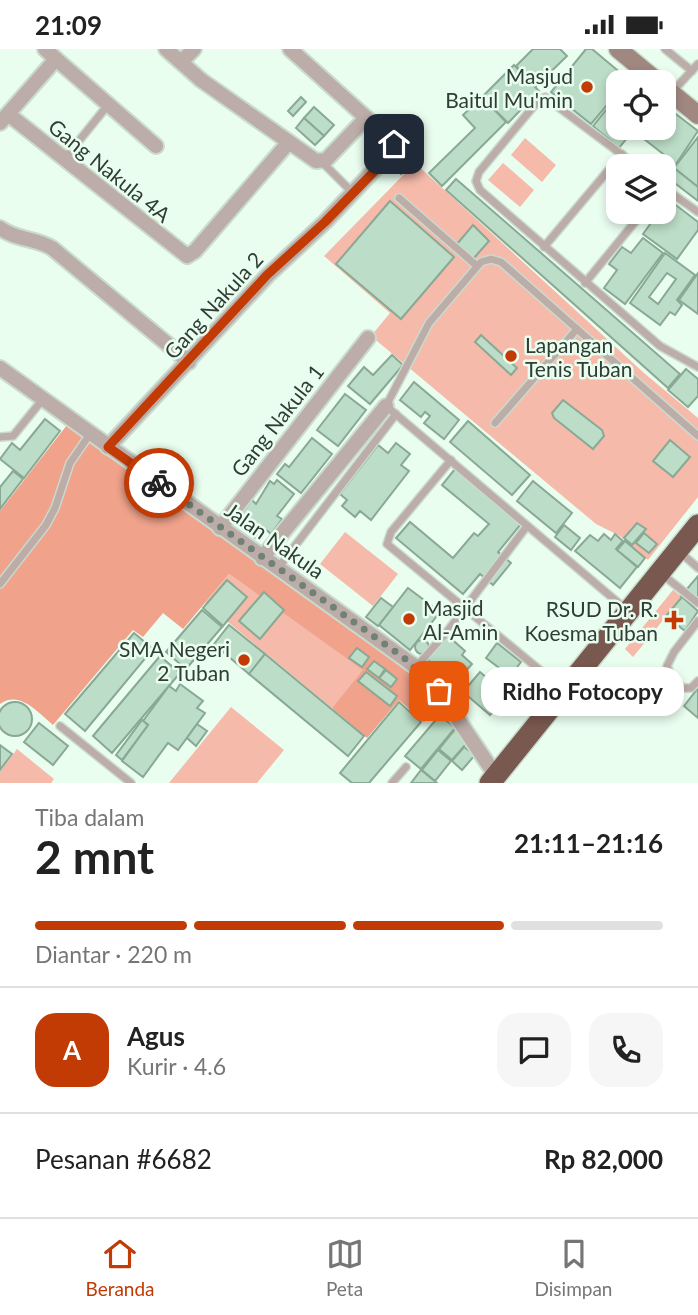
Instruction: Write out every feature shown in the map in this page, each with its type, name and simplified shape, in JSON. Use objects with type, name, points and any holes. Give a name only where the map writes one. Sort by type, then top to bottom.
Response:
[{"type":"highway","points":[[493,779],[698,525]]},
{"type":"street","points":[[166,49],[316,161],[322,162],[366,118]]},
{"type":"street","points":[[181,62],[194,49]]},
{"type":"street","name":"Gang Nakula 2","points":[[108,447],[267,275],[354,193],[395,148],[394,144],[290,49]]},
{"type":"street","points":[[618,49],[643,70]]},
{"type":"street","points":[[4,118],[51,54],[156,146]]},
{"type":"street","points":[[676,97],[698,115]]},
{"type":"street","name":"Gang Nakula 4A","points":[[4,118],[64,159],[187,256],[195,251],[289,142]]},
{"type":"street","points":[[0,227],[13,237],[39,241],[52,248],[189,362]]},
{"type":"street","name":"Gang Nakula 1","points":[[220,528],[368,338]]},
{"type":"street","name":"Jalan Nakula","points":[[0,367],[416,667],[439,691],[493,779]]},
{"type":"street","points":[[262,558],[391,410]]},
{"type":"lane","points":[[665,49],[692,71]]},
{"type":"lane","points":[[676,80],[698,64]]},
{"type":"lane","points":[[622,154],[545,97],[538,101],[477,176],[480,190],[585,283],[666,351],[698,367]]},
{"type":"lane","points":[[64,159],[108,104]]},
{"type":"lane","points":[[322,162],[354,193]]},
{"type":"lane","points":[[544,247],[606,173]]},
{"type":"lane","points":[[676,196],[698,212]]},
{"type":"lane","points":[[399,198],[477,267]]},
{"type":"lane","points":[[585,283],[633,224]]},
{"type":"lane","points":[[278,568],[391,410],[429,323],[486,259],[501,262],[698,436]]},
{"type":"lane","points":[[495,423],[577,329]]},
{"type":"lane","points":[[0,437],[7,439],[13,436],[43,399]]},
{"type":"lane","points":[[391,410],[628,611]]},
{"type":"lane","points":[[0,584],[46,525],[55,508],[70,463],[90,433]]},
{"type":"lane","points":[[451,460],[391,533],[387,544],[565,690]]},
{"type":"lane","points":[[416,667],[527,526]]},
{"type":"lane","points":[[677,551],[698,568]]},
{"type":"lane","points":[[659,573],[698,603]]},
{"type":"lane","points":[[698,621],[674,652],[667,666],[673,678],[683,688],[691,688],[698,681]]},
{"type":"lane","points":[[60,726],[131,783]]},
{"type":"lane","points":[[392,783],[406,767]]},
{"type":"shaded area","points":[[525,138],[556,165],[542,182],[511,155]]},
{"type":"shaded area","name":"Lapangan Tenis Tuban","points":[[415,163],[644,373],[698,418],[698,497],[648,560],[620,536],[596,524],[371,336],[390,313],[324,256]]},
{"type":"shaded area","points":[[503,163],[534,190],[520,207],[488,180]]},
{"type":"shaded area","points":[[67,425],[381,651],[430,690],[452,722],[437,707],[424,722],[399,700],[367,738],[332,708],[363,670],[229,574],[183,629],[163,613],[143,637],[133,630],[53,725],[22,701],[7,700],[0,704],[0,511]]},
{"type":"shaded area","points":[[345,532],[398,574],[373,606],[320,564]]},
{"type":"shaded area","points":[[229,574],[364,670],[332,708],[205,603]]},
{"type":"shaded area","points":[[673,590],[682,597],[633,657],[625,649]]},
{"type":"shaded area","points":[[231,707],[284,750],[257,783],[169,783]]},
{"type":"shaded area","points":[[17,749],[54,779],[51,783],[0,783],[0,772]]},
{"type":"building","points":[[533,49],[560,49],[567,56],[536,86],[516,66]]},
{"type":"building","name":"Masjud Baitul Mu'min","points":[[586,49],[592,49],[617,70],[606,70],[606,106],[591,124],[551,92]]},
{"type":"building","points":[[514,65],[539,91],[508,123],[482,97]]},
{"type":"building","points":[[301,97],[306,102],[293,116],[288,111]]},
{"type":"building","points":[[482,97],[506,122],[442,186],[429,173],[475,128],[463,115]]},
{"type":"building","points":[[314,107],[334,125],[324,136],[304,118]]},
{"type":"building","points":[[606,110],[606,137],[593,126]]},
{"type":"building","points":[[676,114],[698,131],[676,164],[676,154],[663,154],[645,140],[676,140]]},
{"type":"building","points":[[304,118],[324,136],[315,145],[296,128]]},
{"type":"building","points":[[698,137],[698,187],[676,170],[676,165]]},
{"type":"building","points":[[610,140],[625,140],[619,148]]},
{"type":"building","points":[[403,150],[414,160],[401,174],[390,164]]},
{"type":"building","points":[[676,170],[698,187],[698,201],[676,184]]},
{"type":"building","points":[[456,179],[680,374],[668,388],[446,190]]},
{"type":"building","points":[[390,201],[454,257],[401,319],[336,264]]},
{"type":"building","points":[[676,205],[698,222],[698,230],[677,259],[643,234],[650,224],[676,224]]},
{"type":"building","points":[[473,225],[489,241],[473,259],[457,244]]},
{"type":"building","points":[[643,238],[663,253],[625,304],[604,288],[617,270],[609,264],[622,247],[631,253]]},
{"type":"building","points":[[665,253],[695,275],[677,300],[682,305],[675,315],[670,312],[660,325],[630,303]],"holes":[[[667,273],[676,279],[658,304],[649,297]]]},
{"type":"building","points":[[698,273],[698,314],[679,300]]},
{"type":"building","points":[[481,335],[517,368],[511,375],[475,342]]},
{"type":"building","points":[[392,355],[403,365],[370,404],[348,386],[364,367],[373,375]]},
{"type":"building","points":[[686,369],[698,379],[698,396],[688,407],[668,390]]},
{"type":"building","points":[[414,382],[459,420],[444,439],[424,423],[430,416],[425,412],[421,417],[400,400]]},
{"type":"building","points":[[345,394],[366,410],[338,446],[317,430]]},
{"type":"building","points":[[563,400],[602,430],[604,436],[593,449],[554,418],[552,413]]},
{"type":"building","points":[[45,419],[60,431],[24,478],[0,459],[12,443],[20,450]]},
{"type":"building","points":[[468,421],[530,475],[512,495],[450,442]]},
{"type":"building","points":[[312,438],[332,454],[301,493],[277,474],[285,464],[289,467]]},
{"type":"building","points":[[670,440],[690,457],[673,477],[653,461]]},
{"type":"building","points":[[396,443],[410,454],[401,465],[409,471],[371,520],[360,511],[355,517],[342,506],[347,500],[340,494],[378,445],[388,453]]},
{"type":"building","points":[[455,469],[521,524],[498,552],[511,563],[493,585],[480,574],[463,594],[396,538],[410,522],[453,558],[474,533],[478,536],[489,524],[442,485]]},
{"type":"building","points":[[13,471],[23,479],[0,509],[0,487]]},
{"type":"building","points":[[277,480],[294,494],[277,516],[282,519],[271,534],[263,527],[255,538],[241,526],[244,523],[238,518],[252,500],[256,504],[270,481],[274,484]]},
{"type":"building","points":[[533,481],[572,513],[556,533],[517,501]]},
{"type":"building","points":[[637,523],[646,529],[632,545],[624,538]]},
{"type":"building","points":[[564,525],[580,538],[571,550],[555,537]]},
{"type":"building","points":[[644,533],[657,544],[649,553],[636,543]]},
{"type":"building","points":[[604,534],[611,540],[615,534],[623,541],[616,549],[637,567],[620,588],[575,551],[590,535],[598,541]]},
{"type":"building","points":[[625,541],[645,558],[638,567],[617,550]]},
{"type":"building","points":[[698,576],[698,602],[694,607],[681,596]]},
{"type":"building","points":[[227,580],[247,597],[223,626],[203,608]]},
{"type":"building","name":"Masjid Al-Amin","points":[[408,588],[440,612],[410,650],[379,625]]},
{"type":"building","points":[[264,592],[284,610],[260,639],[239,621]]},
{"type":"building","points":[[682,597],[698,611],[685,631],[666,616]]},
{"type":"building","points":[[381,598],[393,607],[378,626],[366,617]]},
{"type":"building","points":[[202,610],[222,627],[186,669],[166,652]]},
{"type":"building","points":[[229,625],[265,654],[249,674],[214,644]]},
{"type":"building","points":[[134,633],[153,649],[85,731],[65,714]]},
{"type":"building","points":[[447,635],[465,651],[462,655],[472,664],[454,684],[426,658]]},
{"type":"building","points":[[422,640],[427,642],[427,652],[422,654],[417,652],[415,647],[417,642]]},
{"type":"building","points":[[497,643],[521,662],[510,676],[486,658]]},
{"type":"building","points":[[357,648],[369,657],[362,667],[349,658]]},
{"type":"building","points":[[265,654],[364,736],[348,756],[249,674]]},
{"type":"building","points":[[160,656],[180,673],[112,753],[93,736]]},
{"type":"building","points":[[374,661],[385,669],[379,678],[367,669]]},
{"type":"building","points":[[386,670],[397,679],[391,687],[379,678]]},
{"type":"building","points":[[366,672],[397,696],[390,706],[358,681]]},
{"type":"building","points":[[480,672],[507,695],[490,715],[463,692]]},
{"type":"building","points":[[180,684],[203,701],[197,708],[205,713],[178,750],[168,743],[143,777],[122,761],[148,725],[143,721],[169,686],[176,691]]},
{"type":"building","points":[[698,688],[698,718],[684,706]]},
{"type":"building","points":[[421,697],[434,708],[424,719],[412,708]]},
{"type":"building","points":[[399,702],[421,722],[369,783],[352,783],[340,773]]},
{"type":"building","points":[[9,703],[21,703],[31,713],[31,725],[21,735],[9,735],[-1,725],[-1,713]]},
{"type":"building","points":[[440,715],[455,728],[421,769],[405,756]]},
{"type":"building","points":[[142,720],[148,725],[122,760],[116,755]]},
{"type":"building","points":[[39,723],[68,746],[53,765],[24,742]]},
{"type":"building","points":[[197,724],[207,731],[196,746],[187,738]]},
{"type":"building","points":[[456,728],[466,744],[452,760],[439,749]]},
{"type":"building","points":[[0,745],[12,754],[0,770]]},
{"type":"building","points":[[464,747],[475,755],[462,770],[452,761]]},
{"type":"building","points":[[438,750],[451,761],[435,781],[422,770]]},
{"type":"building","points":[[421,770],[437,783],[411,783]]},
{"type":"way so far","points":[[159,483],[403,657],[439,691]]},
{"type":"place","name":"Masjud Baitul Mu'min","points":[[587,87]]},
{"type":"place","name":"Lapangan Tenis Tuban","points":[[511,356]]},
{"type":"place","name":"Masjid Al-Amin","points":[[409,619]]},
{"type":"place","name":"RSUD Dr. R. Koesma Tuban","points":[[674,620]]},
{"type":"place","name":"SMA Negeri 2 Tuban","points":[[244,660]]},
{"type":"place","name":"Ridho Fotocopy","points":[[439,691]]},
{"type":"route","points":[[159,483],[108,447],[267,275],[325,222],[390,155],[395,148],[394,144]]}]
